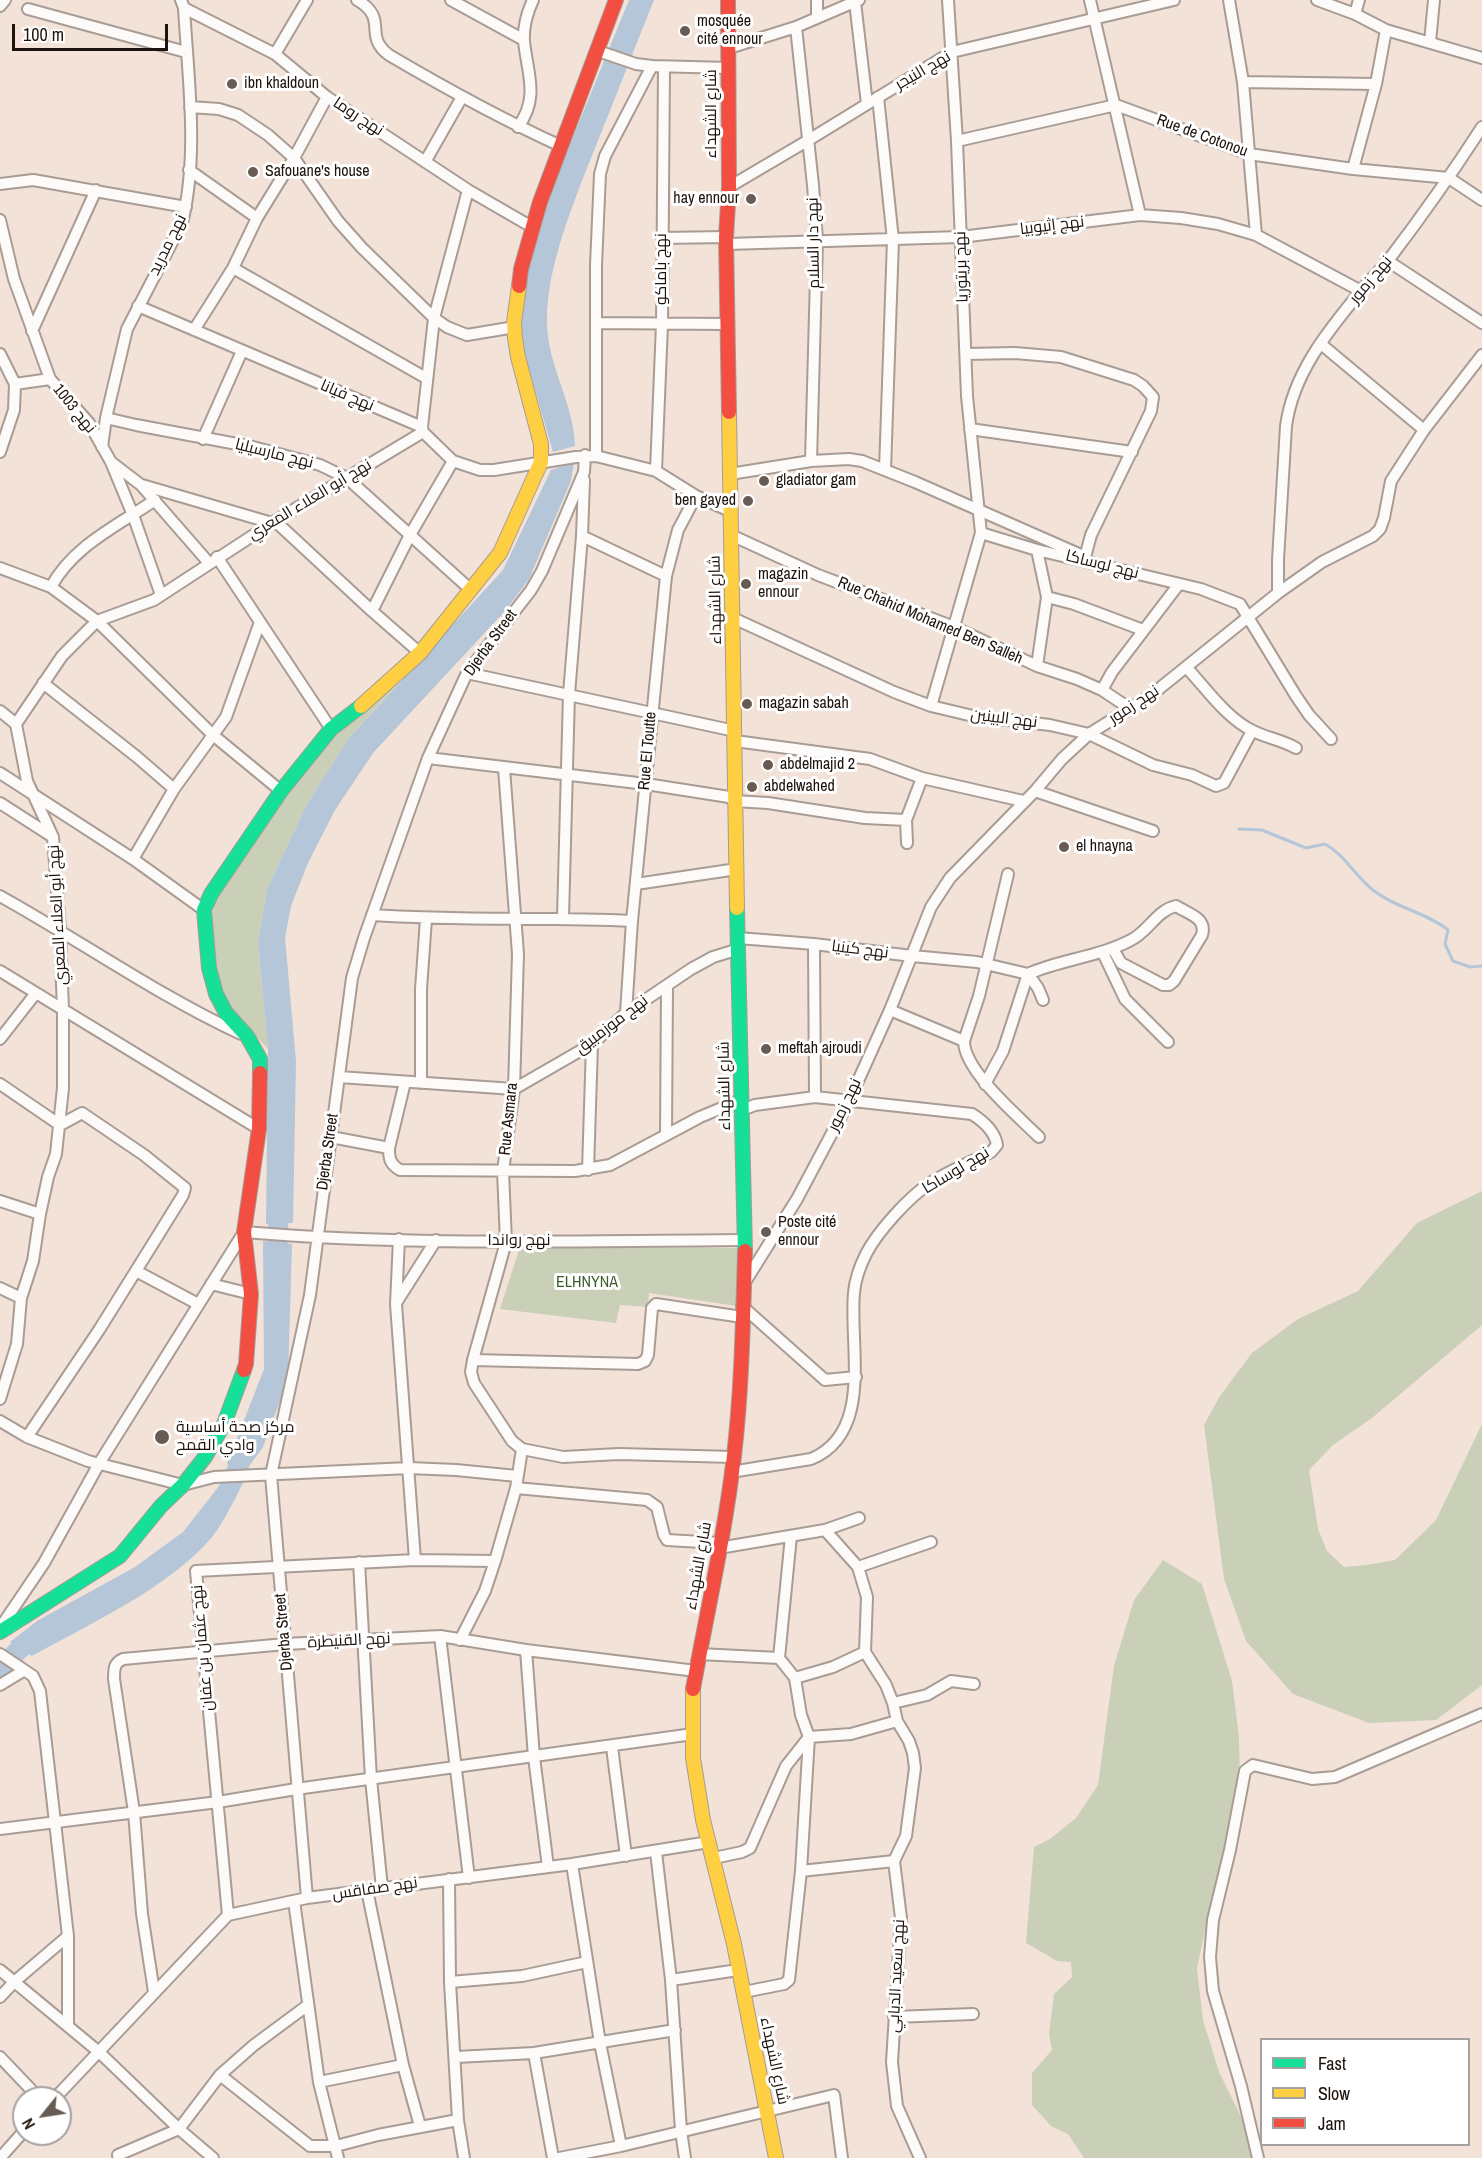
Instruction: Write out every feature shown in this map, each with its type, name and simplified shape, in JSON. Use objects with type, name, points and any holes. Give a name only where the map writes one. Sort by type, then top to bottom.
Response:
[{"type":"main road","points":[[0,1630],[120,1556],[205,1457],[235,1399],[246,1364],[251,1293],[244,1232],[259,1128],[260,1059],[247,1036],[226,1013],[216,994],[209,968],[204,910],[211,894],[281,791],[331,729],[373,697],[420,653],[500,553],[546,461],[518,357],[514,327],[521,268],[532,227],[616,0]]},
{"type":"main road","name":"شارع الشهداء","points":[[728,0],[729,187],[726,240],[735,736],[734,801],[745,1240],[740,1400],[734,1457],[692,1693],[693,1758],[703,1820],[714,1858],[744,1992],[776,2158]]},
{"type":"street","points":[[0,6],[5,0]]},
{"type":"street","points":[[275,54],[307,0]]},
{"type":"street","points":[[357,0],[373,13],[375,39],[381,49],[462,97],[518,127],[561,146]]},
{"type":"street","points":[[451,0],[524,40]]},
{"type":"street","points":[[518,127],[527,116],[529,107],[531,78],[524,40],[525,23],[533,0]]},
{"type":"street","points":[[817,0],[817,18]]},
{"type":"street","name":"نهج بريتوريا","points":[[948,0],[970,429],[981,533]]},
{"type":"street","points":[[1090,0],[1140,215]]},
{"type":"street","name":"نهج النيجر","points":[[729,187],[952,52],[1174,0]]},
{"type":"street","points":[[1229,0],[1243,82],[1256,235]]},
{"type":"street","points":[[1317,0],[1355,14],[1386,30],[1482,58]]},
{"type":"street","points":[[1355,14],[1359,0]]},
{"type":"street","points":[[1430,42],[1434,0]]},
{"type":"street","points":[[729,48],[796,27],[857,1],[867,104]]},
{"type":"street","name":"نهج روما","points":[[182,4],[275,54],[327,97],[468,190],[532,227]]},
{"type":"street","name":"نهج مدريد","points":[[102,447],[106,418],[127,329],[182,223],[186,207],[190,107],[182,4]]},
{"type":"street","points":[[28,9],[186,52]]},
{"type":"street","name":"نهج دار السلام","points":[[796,27],[817,240],[811,461]]},
{"type":"street","points":[[1353,169],[1376,84],[1386,30]]},
{"type":"street","points":[[598,51],[636,64],[658,67],[729,68]]},
{"type":"street","name":"نهج باماكو","points":[[656,471],[662,324],[658,67]]},
{"type":"street","name":"Djerba Street","points":[[307,1898],[271,1475],[310,1295],[316,1236],[352,978],[428,758],[467,673],[531,590],[542,571],[590,456],[600,174],[605,156],[658,67]]},
{"type":"street","points":[[1243,82],[1376,84]]},
{"type":"street","points":[[194,330],[233,268],[257,218],[294,158],[327,97]]},
{"type":"street","points":[[425,162],[462,97]]},
{"type":"street","points":[[878,97],[893,240],[885,470]]},
{"type":"street","points":[[957,141],[1116,105]]},
{"type":"street","name":"Rue de Cotonou","points":[[1116,105],[1249,154],[1353,169],[1449,178],[1482,200]]},
{"type":"street","points":[[190,107],[219,109],[238,115],[268,135],[294,158],[338,220],[362,248],[434,318],[447,327],[467,335],[514,327]]},
{"type":"street","name":"نهج زمور","points":[[743,1285],[797,1199],[849,1101],[890,1010],[931,907],[950,878],[1062,759],[1089,734],[1150,696],[1278,593],[1285,441],[1289,405],[1301,375],[1321,344],[1361,291],[1388,261],[1449,178],[1482,128]]},
{"type":"street","points":[[189,170],[257,218]]},
{"type":"street","points":[[0,184],[33,180],[186,207]]},
{"type":"street","points":[[32,331],[96,190]]},
{"type":"street","points":[[422,430],[434,318],[468,190]]},
{"type":"street","name":"نهج إثيوبيا","points":[[662,238],[893,240],[961,237],[1140,215],[1181,218],[1218,224],[1256,235],[1361,291]]},
{"type":"street","name":"نهج 1003","points":[[0,220],[14,279],[50,379],[89,423],[111,462],[141,485],[213,560],[260,622],[331,729]]},
{"type":"street","points":[[1388,261],[1482,323]]},
{"type":"street","points":[[233,268],[426,378]]},
{"type":"street","name":"نهج فيانا","points":[[138,306],[422,430],[453,461],[480,470],[590,456]]},
{"type":"street","points":[[596,323],[728,324]]},
{"type":"street","points":[[1321,344],[1424,430]]},
{"type":"street","points":[[203,439],[242,351]]},
{"type":"street","points":[[730,474],[811,461],[849,459],[862,461],[1084,559],[1091,535],[1132,452],[1153,404],[1153,397],[1134,380],[1061,357],[1022,353],[966,354]]},
{"type":"street","points":[[0,354],[15,384],[14,410],[0,452]]},
{"type":"street","points":[[1278,593],[1322,562],[1373,536],[1380,529],[1390,481],[1424,430],[1482,355]]},
{"type":"street","points":[[15,384],[50,379]]},
{"type":"street","name":"نهج مارسيليا","points":[[106,418],[203,439],[253,447],[320,465],[347,478],[471,590]]},
{"type":"street","points":[[970,429],[1132,452]]},
{"type":"street","name":"نهج أبو العلاء المعري","points":[[0,1399],[17,1344],[21,1298],[33,1261],[40,1214],[48,1177],[56,1154],[63,1088],[60,930],[53,837],[27,781],[16,724],[62,656],[97,621],[154,600],[213,560],[422,430]]},
{"type":"street","points":[[590,456],[656,471],[696,496],[730,511]]},
{"type":"street","points":[[372,611],[410,535],[453,461]]},
{"type":"street","points":[[111,462],[134,514],[161,595]]},
{"type":"street","points":[[563,917],[569,694],[582,536],[584,472]]},
{"type":"street","points":[[141,485],[274,522],[420,653]]},
{"type":"street","name":"Rue El Toutte","points":[[626,1013],[651,713],[666,576],[678,530],[696,496]]},
{"type":"street","points":[[51,587],[62,569],[79,550],[154,500]]},
{"type":"street","points":[[931,706],[981,533]]},
{"type":"street","name":"نهج لوساكا","points":[[981,533],[1179,584],[1228,598],[1240,604],[1296,696],[1309,715],[1331,739]]},
{"type":"street","name":"Rue Chahid Mohamed Ben Salleh","points":[[731,535],[818,575],[954,627],[990,646],[1037,666],[1077,678],[1102,690],[1123,704],[1125,711]]},
{"type":"street","points":[[582,536],[666,576]]},
{"type":"street","points":[[1037,549],[1047,597],[1037,666]]},
{"type":"street","points":[[0,568],[51,587],[97,621],[213,735],[281,791]]},
{"type":"street","points":[[1102,690],[1143,630],[1179,584]]},
{"type":"street","points":[[1047,597],[1068,602],[1143,630]]},
{"type":"street","name":"نهج البينين","points":[[733,618],[894,692],[931,706],[973,716],[1050,725],[1089,734],[1153,765],[1192,775],[1216,786],[1224,783],[1252,731]]},
{"type":"street","points":[[132,859],[174,789],[226,717],[260,622]]},
{"type":"street","points":[[1186,667],[1239,722],[1252,731],[1296,748]]},
{"type":"street","points":[[467,673],[651,713],[735,736],[870,759],[922,778],[1023,801]]},
{"type":"street","points":[[43,684],[138,757],[174,789]]},
{"type":"street","points":[[0,711],[16,724]]},
{"type":"street","points":[[428,758],[646,784],[729,797],[734,801],[768,803],[865,818],[906,820]]},
{"type":"street","name":"Rue Asmara","points":[[504,768],[518,954],[514,1089],[503,1171],[506,1242],[471,1372],[474,1383],[512,1441],[522,1449]]},
{"type":"street","points":[[0,773],[132,859],[204,910]]},
{"type":"street","points":[[907,843],[906,820],[922,778]]},
{"type":"street","points":[[1035,790],[1153,831]]},
{"type":"street","points":[[0,804],[53,837]]},
{"type":"street","points":[[636,884],[737,868]]},
{"type":"street","points":[[1008,874],[979,996],[964,1041],[965,1054],[985,1084],[1039,1137]]},
{"type":"street","points":[[0,896],[198,1014],[247,1036]]},
{"type":"street","points":[[1028,974],[1049,966],[1108,951],[1135,938],[1171,907],[1176,906],[1202,921],[1205,928],[1174,981],[1169,985],[1163,985],[1129,969],[1108,951]]},
{"type":"street","points":[[372,915],[426,919],[515,920],[563,917],[632,921]]},
{"type":"street","points":[[421,1083],[421,989],[426,919]]},
{"type":"street","points":[[738,944],[814,944]]},
{"type":"street","name":"نهج موزمبيق","points":[[514,1089],[592,1044],[626,1013],[691,969],[738,944]]},
{"type":"street","name":"نهج كينيا","points":[[815,1096],[814,944],[986,963],[1028,974]]},
{"type":"street","points":[[1108,951],[1125,999],[1168,1042]]},
{"type":"street","points":[[0,971],[259,1128]]},
{"type":"street","points":[[1028,974],[1043,1000]]},
{"type":"street","points":[[985,1084],[1003,1051],[1028,974]]},
{"type":"street","points":[[666,1134],[667,986]]},
{"type":"street","points":[[0,1040],[36,993]]},
{"type":"street","points":[[890,1010],[964,1041]]},
{"type":"street","points":[[588,1170],[592,1044]]},
{"type":"street","points":[[339,1077],[514,1089]]},
{"type":"street","points":[[331,1137],[389,1148],[405,1082]]},
{"type":"street","points":[[0,1084],[60,1125],[82,1113],[144,1155],[185,1188],[183,1195],[99,1330],[27,1437]]},
{"type":"street","name":"نهج لوساكا","points":[[389,1148],[389,1159],[394,1167],[400,1170],[588,1170],[609,1165],[666,1134],[742,1105],[815,1096],[972,1114],[981,1120],[997,1142],[991,1152],[956,1168],[920,1191],[892,1219],[866,1254],[856,1280],[854,1294],[853,1329],[856,1377],[845,1424],[828,1450],[797,1463],[731,1472]]},
{"type":"street","points":[[0,1201],[40,1214]]},
{"type":"street","points":[[0,1630],[44,1563],[100,1462],[244,1232]]},
{"type":"street","name":"نهج رواندا","points":[[244,1232],[293,1236],[506,1242],[745,1240]]},
{"type":"street","points":[[399,1239],[396,1304],[415,1560]]},
{"type":"street","points":[[396,1304],[436,1240]]},
{"type":"street","points":[[136,1271],[198,1304]]},
{"type":"street","points":[[211,1284],[251,1293]]},
{"type":"street","points":[[0,1288],[21,1298]]},
{"type":"street","points":[[473,1360],[638,1364],[647,1359],[652,1308],[656,1304],[742,1312],[825,1380],[856,1377]]},
{"type":"street","points":[[0,1421],[27,1437],[81,1459],[183,1485],[214,1477],[409,1468],[456,1470],[517,1482],[647,1500],[657,1507],[664,1535],[668,1540],[719,1546],[825,1530],[860,1518]]},
{"type":"street","points":[[460,1640],[481,1600],[495,1561],[517,1482],[522,1449],[562,1457],[638,1454],[734,1457]]},
{"type":"street","points":[[801,1871],[894,1861],[906,1836],[915,1768],[909,1741],[897,1720],[893,1703],[881,1674],[865,1652],[867,1598],[858,1567],[825,1530]]},
{"type":"street","points":[[744,1992],[784,1984],[789,1980],[801,1871],[808,1737],[801,1715],[795,1678],[779,1658],[791,1536]]},
{"type":"street","points":[[858,1567],[931,1542]]},
{"type":"street","name":"نهج عثمان بن عفان","points":[[228,1915],[196,1571],[415,1560],[495,1561]]},
{"type":"street","points":[[359,1562],[371,1779],[382,1888]]},
{"type":"street","points":[[440,1636],[469,1878]]},
{"type":"street","name":"نهح القنيطرة","points":[[134,1812],[114,1679],[114,1667],[123,1659],[285,1644],[440,1636],[526,1650],[696,1671]]},
{"type":"street","points":[[526,1650],[534,1757],[548,1867]]},
{"type":"street","points":[[795,1678],[833,1667],[865,1652]]},
{"type":"street","points":[[0,1654],[33,1676],[40,1691],[68,1936],[68,2026]]},
{"type":"street","points":[[699,1654],[779,1658]]},
{"type":"street","points":[[0,1685],[20,1668]]},
{"type":"street","points":[[893,1703],[927,1695],[951,1681],[974,1684]]},
{"type":"street","points":[[1258,2158],[1241,2086],[1213,1991],[1210,1957],[1214,1920],[1245,1771],[1253,1765],[1312,1779],[1335,1777],[1482,1714]]},
{"type":"street","points":[[714,1858],[742,1852],[753,1844],[786,1766],[808,1737],[851,1734],[897,1720]]},
{"type":"street","points":[[0,1829],[218,1802],[296,1789],[693,1734]]},
{"type":"street","points":[[612,1747],[626,1856]]},
{"type":"street","points":[[134,1812],[142,1914],[154,1992]]},
{"type":"street","name":"نهج صفاقس","points":[[228,1915],[307,1898],[572,1864],[709,1842]]},
{"type":"street","points":[[656,1852],[675,2030],[681,2131],[685,2158]]},
{"type":"street","name":"نهج سعيد الدبابي","points":[[894,1861],[901,1918],[892,2062],[897,2106],[920,2158]]},
{"type":"street","points":[[572,1864],[600,2043],[621,2146]]},
{"type":"street","points":[[449,1879],[450,1982],[458,2120],[464,2158]]},
{"type":"street","points":[[367,1890],[403,2065],[420,2126]]},
{"type":"street","points":[[294,1901],[319,2082],[338,2158]]},
{"type":"street","points":[[66,2086],[228,1915]]},
{"type":"street","points":[[0,1997],[14,1982],[68,1936]]},
{"type":"street","points":[[450,1982],[522,1976],[587,1962]]},
{"type":"street","points":[[0,1970],[99,2052],[179,2129],[213,2158]]},
{"type":"street","points":[[670,1980],[738,1970]]},
{"type":"street","points":[[116,2157],[179,2129],[220,2075],[254,2045],[308,2005]]},
{"type":"street","points":[[894,2018],[973,2014]]},
{"type":"street","points":[[456,2057],[534,2054],[675,2030]]},
{"type":"street","points":[[534,2054],[553,2158]]},
{"type":"street","points":[[0,2057],[28,2086]]},
{"type":"street","points":[[319,2082],[403,2065]]},
{"type":"street","points":[[220,2075],[303,2143],[310,2146],[336,2146],[420,2126],[458,2120]]},
{"type":"street","points":[[559,2158],[621,2146],[834,2095],[842,2158]]},
{"type":"street","points":[[0,2158],[12,2144]]},
{"type":"green space","points":[[406,675],[349,738],[308,802],[267,889],[258,942],[268,1049],[231,1010],[221,991],[215,967],[211,920],[217,896],[286,795],[337,732]]},
{"type":"green space","points":[[1482,1191],[1482,1325],[1372,1418],[1333,1445],[1309,1470],[1318,1529],[1327,1551],[1344,1567],[1395,1560],[1436,1520],[1482,1424],[1482,1685],[1436,1720],[1369,1723],[1293,1694],[1246,1641],[1224,1579],[1204,1425],[1220,1396],[1252,1353],[1298,1319],[1358,1291],[1417,1223]]},
{"type":"green space","name":"ELHNYNA","points":[[520,1247],[737,1248],[737,1306],[649,1293],[648,1307],[620,1305],[616,1323],[500,1309]]},
{"type":"green space","points":[[1163,1560],[1202,1584],[1232,1681],[1239,1737],[1240,1787],[1228,1842],[1211,1900],[1197,1969],[1203,2020],[1219,2072],[1245,2125],[1254,2158],[1084,2158],[1068,2134],[1051,2126],[1032,2105],[1032,2073],[1052,2050],[1049,2034],[1054,1994],[1072,1977],[1071,1962],[1057,1961],[1026,1943],[1034,1847],[1050,1839],[1076,1818],[1098,1785],[1114,1666],[1134,1600]]},
{"type":"water","points":[[629,0],[654,0],[571,211],[551,279],[548,301],[548,338],[574,430],[575,446],[553,452],[523,348],[520,321],[525,272],[538,223]]},
{"type":"water","points":[[574,462],[571,481],[529,579],[506,610],[373,753],[335,810],[308,863],[291,906],[285,938],[296,1061],[293,1223],[266,1224],[268,1049],[258,942],[267,889],[308,802],[349,738],[503,570],[551,470]]},
{"type":"water","points":[[263,1241],[292,1244],[288,1379],[263,1447],[250,1465],[227,1464],[264,1369]]},
{"type":"water","points":[[223,1481],[244,1481],[217,1531],[174,1572],[128,1603],[32,1656],[10,1642],[37,1621],[135,1567],[183,1532]]},
{"type":"waterway","points":[[1239,829],[1262,830],[1306,848],[1325,844],[1382,896],[1448,930],[1445,944],[1453,961],[1470,967],[1482,966]]},
{"type":"waterway","points":[[277,1268],[279,1198]]},
{"type":"waterway","points":[[226,1495],[250,1439]]},
{"type":"waterway","points":[[0,1668],[24,1645],[44,1634]]},
{"type":"traffic: fast","points":[[260,1073],[260,1059],[247,1036],[226,1013],[216,994],[209,968],[204,910],[211,894],[281,791],[331,729],[361,706]]},
{"type":"traffic: fast","points":[[737,908],[745,1251]]},
{"type":"traffic: fast","points":[[0,1632],[120,1556],[205,1457],[224,1424],[244,1370]]},
{"type":"traffic: slow","points":[[361,706],[420,653],[500,553],[541,462],[541,444],[515,338],[514,322],[519,286]]},
{"type":"traffic: slow","points":[[729,412],[737,908]]},
{"type":"traffic: slow","points":[[693,1689],[693,1758],[703,1820],[734,1944],[776,2158]]},
{"type":"traffic: jam","points":[[519,286],[521,269],[540,202],[616,0]]},
{"type":"traffic: jam","points":[[728,0],[729,187],[726,237],[729,412]]},
{"type":"traffic: jam","points":[[244,1370],[251,1294],[244,1232],[259,1129],[260,1073]]},
{"type":"traffic: jam","points":[[693,1689],[721,1544],[734,1456],[743,1328],[745,1251]]},
{"type":"place","name":"mosquée cité ennour","points":[[685,31]]},
{"type":"place","name":"ibn khaldoun","points":[[232,84]]},
{"type":"place","name":"Safouane's house","points":[[253,172]]},
{"type":"place","name":"hay ennour","points":[[751,199]]},
{"type":"place","name":"gladiator gam","points":[[764,481]]},
{"type":"place","name":"ben gayed","points":[[748,501]]},
{"type":"place","name":"magazin ennour","points":[[746,584]]},
{"type":"place","name":"magazin sabah","points":[[747,704]]},
{"type":"place","name":"abdelmajid 2","points":[[768,765]]},
{"type":"place","name":"abdelwahed","points":[[752,787]]},
{"type":"place","name":"el hnayna","points":[[1064,847]]},
{"type":"place","name":"meftah ajroudi","points":[[766,1049]]},
{"type":"place","name":"Poste cité ennour","points":[[766,1232]]},
{"type":"place","name":"مركز صحة أساسية وادي القمح","points":[[162,1437]]}]
